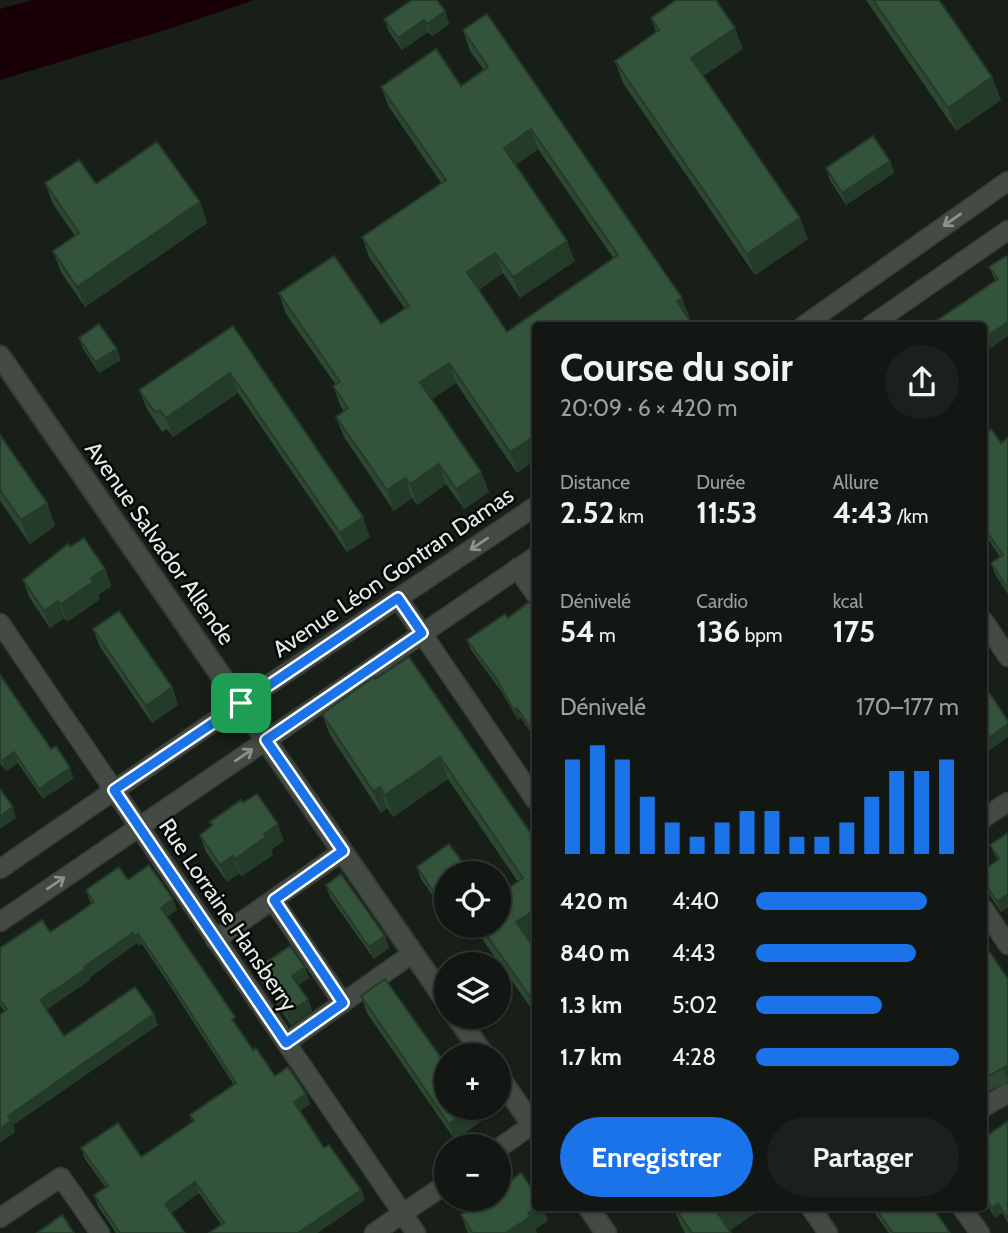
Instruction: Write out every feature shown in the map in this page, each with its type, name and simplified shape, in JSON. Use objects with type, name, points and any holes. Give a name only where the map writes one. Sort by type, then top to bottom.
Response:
[{"type":"main road","name":"Avenue Salvador Allende","points":[[0,356],[434,984]]},
{"type":"main road","points":[[511,1094],[532,1123]]},
{"type":"main road","points":[[591,1211],[607,1233]]},
{"type":"street","points":[[809,322],[1008,181]]},
{"type":"street","points":[[876,322],[1008,230]]},
{"type":"street","name":"Avenue Léon Gontran Damas","points":[[0,869],[241,703],[532,509]]},
{"type":"street","points":[[0,922],[532,558]]},
{"type":"street","points":[[517,568],[532,589]]},
{"type":"street","points":[[398,598],[532,795]]},
{"type":"street","name":"Rue Lorraine Hansberry","points":[[0,623],[416,1233]]},
{"type":"street","points":[[987,626],[1008,657]]},
{"type":"street","points":[[987,816],[1008,802]]},
{"type":"street","points":[[215,940],[343,851]]},
{"type":"street","points":[[274,900],[343,1003]]},
{"type":"street","points":[[987,914],[1008,945]]},
{"type":"street","points":[[286,1043],[413,953]]},
{"type":"street","points":[[987,1105],[1008,1093]]},
{"type":"street","points":[[511,1140],[532,1127]]},
{"type":"street","points":[[0,1218],[61,1177],[100,1233]]},
{"type":"street","points":[[374,1233],[434,1192]]},
{"type":"street","points":[[813,1211],[828,1233]]},
{"type":"street","points":[[964,1211],[979,1233]]},
{"type":"shaded area","points":[[32,0],[254,0],[0,80],[0,9]]},
{"type":"building","points":[[412,0],[437,0],[445,11],[427,24],[424,20],[398,38],[384,19]]},
{"type":"building","points":[[676,0],[716,0],[735,28],[691,58],[800,218],[747,254],[615,61],[659,30],[651,18]]},
{"type":"building","points":[[873,0],[939,0],[992,77],[948,108]]},
{"type":"building","points":[[487,14],[682,298],[677,301],[690,322],[532,322],[532,438],[510,452],[449,363],[420,382],[481,472],[456,489],[439,464],[410,484],[405,478],[387,490],[336,417],[348,408],[333,386],[340,382],[279,293],[334,256],[381,324],[409,306],[362,237],[446,180],[381,87],[436,49],[461,86],[488,67],[463,30]],"holes":[[[531,129],[618,255],[507,332],[467,272],[495,253],[513,277],[567,241],[504,148]]]},
{"type":"building","points":[[873,136],[890,161],[842,193],[826,168]]},
{"type":"building","points":[[157,142],[200,202],[77,287],[53,251],[79,233],[45,183],[79,160],[96,184]]},
{"type":"building","points":[[1006,256],[1008,258],[1008,322],[987,336],[987,322],[935,322],[998,279],[989,267]]},
{"type":"building","points":[[99,324],[117,349],[95,362],[79,338]]},
{"type":"building","points":[[233,326],[363,517],[340,533],[230,373],[166,418],[160,410],[155,412],[139,390]]},
{"type":"building","points":[[991,429],[1001,443],[1008,438],[1008,589],[991,563],[1003,555],[987,532],[987,432]]},
{"type":"building","points":[[0,435],[47,503],[21,520],[0,490]]},
{"type":"building","points":[[84,538],[105,569],[91,578],[93,582],[61,604],[58,601],[44,611],[23,580],[68,544],[70,547]]},
{"type":"building","points":[[529,602],[532,606],[532,730],[517,708],[514,710],[497,680],[467,640],[505,614],[508,618]]},
{"type":"building","points":[[119,611],[172,687],[146,706],[93,629]]},
{"type":"building","points":[[409,657],[532,835],[532,912],[516,922],[532,945],[532,999],[511,970],[511,952],[498,952],[489,938],[511,938],[511,886],[523,878],[440,757],[385,795],[380,787],[373,791],[322,714],[374,677],[375,679]]},
{"type":"building","points":[[0,675],[51,749],[56,746],[70,768],[39,789],[14,752],[2,761],[0,758]]},
{"type":"building","points":[[987,690],[1008,721],[1008,724],[987,739]]},
{"type":"building","points":[[0,789],[13,807],[0,816]]},
{"type":"building","points":[[257,794],[278,824],[264,834],[266,837],[235,859],[233,856],[220,865],[200,835],[213,825],[210,822],[241,800],[243,803]]},
{"type":"building","points":[[1008,833],[1008,894],[997,901],[987,886],[987,868],[999,859],[990,845]]},
{"type":"building","points":[[449,844],[461,861],[434,861],[434,892],[417,867]]},
{"type":"building","points":[[149,865],[173,899],[161,908],[235,1017],[232,1019],[275,1076],[288,1067],[306,1094],[294,1102],[324,1148],[329,1145],[361,1190],[298,1233],[209,1233],[224,1223],[195,1182],[165,1204],[185,1233],[120,1233],[94,1195],[108,1186],[81,1148],[118,1123],[141,1157],[194,1121],[190,1115],[236,1083],[138,934],[135,936],[133,933],[40,1000],[64,1036],[135,987],[154,1014],[8,1116],[11,1121],[0,1129],[0,1015],[7,1009],[0,1000],[0,948],[42,920],[50,932],[73,917],[94,902],[86,890],[119,867],[128,880]]},
{"type":"building","points":[[341,874],[385,936],[369,947],[326,885]]},
{"type":"building","points":[[290,946],[305,967],[292,976],[308,1000],[287,1014],[256,969]]},
{"type":"building","points":[[987,948],[1008,979],[1008,1065],[987,1077]]},
{"type":"building","points":[[385,979],[434,1048],[434,1102],[361,996]]},
{"type":"building","points":[[1008,1121],[1008,1219],[998,1204],[992,1208],[987,1200],[987,1136]]},
{"type":"building","points":[[521,1173],[532,1189],[532,1210],[528,1213],[531,1216],[506,1233],[473,1233],[461,1215],[467,1211],[511,1211],[511,1180]]},
{"type":"building","points":[[677,1211],[719,1211],[717,1212],[731,1233],[692,1233]]},
{"type":"building","points":[[877,1211],[935,1211],[950,1233],[893,1233]]},
{"type":"building","points":[[62,1215],[74,1233],[37,1233]]},
{"type":"route","points":[[398,598],[422,633],[266,740],[343,851],[274,900],[343,1003],[286,1043],[114,790],[241,703],[398,598]]}]
